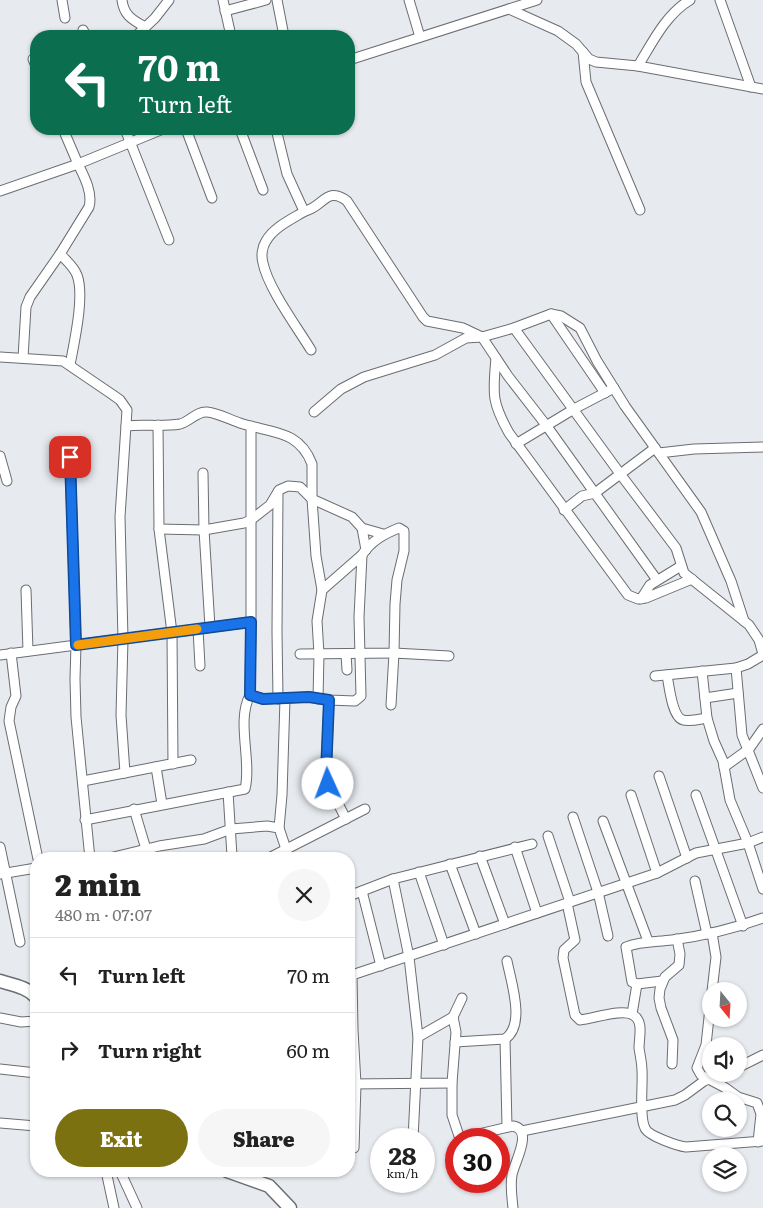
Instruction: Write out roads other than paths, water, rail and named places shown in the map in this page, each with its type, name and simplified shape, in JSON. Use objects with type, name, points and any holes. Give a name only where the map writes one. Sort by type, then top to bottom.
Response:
[{"type":"main road","points":[[0,981],[30,991]]},
{"type":"main road","points":[[248,1177],[269,1186],[290,1208]]},
{"type":"street","points":[[62,0],[65,18]]},
{"type":"street","points":[[122,0],[124,11],[128,17],[145,27]]},
{"type":"street","points":[[142,30],[155,18],[168,0]]},
{"type":"street","points":[[223,0],[230,30]]},
{"type":"street","points":[[225,11],[266,0]]},
{"type":"street","points":[[277,0],[283,30]]},
{"type":"street","points":[[409,0],[420,37]]},
{"type":"street","points":[[355,58],[537,0]]},
{"type":"street","points":[[638,66],[666,22],[676,10],[690,0]]},
{"type":"street","points":[[720,0],[751,87]]},
{"type":"street","points":[[509,9],[558,31],[576,44],[589,59],[596,62],[638,66],[763,89]]},
{"type":"street","points":[[583,52],[586,82],[640,210]]},
{"type":"street","points":[[23,358],[26,306],[30,297],[60,254],[90,202],[84,176],[66,135]]},
{"type":"street","points":[[128,135],[169,240]]},
{"type":"street","points":[[0,191],[78,164],[149,135]]},
{"type":"street","points":[[188,135],[212,198]]},
{"type":"street","points":[[242,135],[263,190]]},
{"type":"street","points":[[278,135],[288,174],[300,205],[305,210]]},
{"type":"street","points":[[311,350],[273,288],[262,260],[264,245],[273,232],[305,210],[310,210],[325,198],[337,195],[347,201],[425,320],[463,328],[482,337],[657,580]]},
{"type":"street","points":[[60,254],[76,273],[79,285],[78,318],[70,365]]},
{"type":"street","points":[[314,412],[352,382],[436,355],[466,338],[482,337],[514,328],[551,314],[561,316],[577,326],[614,388],[701,512],[731,581],[744,622]]},
{"type":"street","points":[[551,314],[605,393]]},
{"type":"street","points":[[514,328],[676,548],[684,573],[756,634],[763,655],[748,664],[736,668],[655,676]]},
{"type":"street","points":[[0,357],[63,361],[120,400],[127,410],[120,517],[123,639],[121,715],[126,773]]},
{"type":"street","points":[[496,358],[493,389],[494,401],[499,415],[516,444],[628,595],[640,599],[654,596],[692,579]]},
{"type":"street","points":[[516,444],[574,409],[614,388]]},
{"type":"street","points":[[126,426],[180,424],[200,413],[207,412],[251,426],[279,432],[293,438],[298,443],[312,464],[312,499],[316,556],[322,590],[317,621],[319,654],[318,698]]},
{"type":"street","points":[[158,425],[159,529],[172,633],[173,764]]},
{"type":"street","points":[[85,820],[246,788],[245,720],[250,695],[251,426]]},
{"type":"street","points":[[564,510],[582,496],[595,494],[657,451],[763,447]]},
{"type":"street","points":[[0,456],[7,482]]},
{"type":"street","points":[[70,457],[76,645],[76,717],[89,852]]},
{"type":"street","points":[[204,473],[204,530],[210,626]]},
{"type":"street","points":[[159,529],[204,530],[244,523],[251,520],[270,505],[278,490],[288,486],[300,487],[312,499],[352,517],[362,528],[383,534]]},
{"type":"street","points":[[278,490],[277,632],[283,778],[279,828],[283,852]]},
{"type":"street","points":[[250,695],[263,699],[318,698],[355,701],[359,699],[361,696],[359,616],[364,552],[362,528]]},
{"type":"street","points":[[322,590],[383,534],[399,528],[404,531],[404,551],[397,580],[395,604],[391,706]]},
{"type":"street","points":[[640,599],[647,587],[681,566]]},
{"type":"street","points":[[26,590],[28,651]]},
{"type":"street","points":[[0,655],[251,622]]},
{"type":"street","points":[[198,628],[200,666]]},
{"type":"street","points":[[12,653],[16,696],[10,707],[9,721],[37,852]]},
{"type":"street","points":[[300,654],[394,653],[449,656]]},
{"type":"street","points":[[346,654],[347,670]]},
{"type":"street","points":[[736,668],[740,729],[763,788]]},
{"type":"street","points":[[702,670],[708,718],[724,767],[730,800],[748,843],[763,888]]},
{"type":"street","points":[[667,675],[677,716],[683,720],[708,718]]},
{"type":"street","points":[[705,698],[738,693]]},
{"type":"street","points":[[329,700],[326,773],[328,784],[346,819]]},
{"type":"street","points":[[724,767],[748,749],[763,729]]},
{"type":"street","points":[[83,781],[191,760]]},
{"type":"street","points":[[156,767],[162,804]]},
{"type":"street","points":[[659,776],[687,858]]},
{"type":"street","points":[[228,792],[232,852]]},
{"type":"street","points":[[631,795],[657,874]]},
{"type":"street","points":[[696,795],[743,926]]},
{"type":"street","points":[[134,809],[146,849]]},
{"type":"street","points":[[287,852],[364,809]]},
{"type":"street","points":[[573,817],[598,892],[608,936]]},
{"type":"street","points":[[603,821],[648,941]]},
{"type":"street","points":[[134,852],[204,838],[231,829],[267,826],[279,828]]},
{"type":"street","points":[[548,836],[569,902],[575,940],[564,950],[563,958],[572,1005],[577,1018],[580,1020],[600,1016],[632,1014],[636,1017],[640,1026],[639,1047],[642,1068],[642,1107],[646,1131],[681,1146],[760,1141],[761,1114],[759,1106],[754,1101],[738,1097],[715,1082]]},
{"type":"street","points":[[355,974],[598,892],[657,874],[696,854],[748,843],[763,836]]},
{"type":"street","points":[[355,894],[393,879],[532,844]]},
{"type":"street","points":[[515,847],[537,913]]},
{"type":"street","points":[[0,849],[3,874],[20,942]]},
{"type":"street","points":[[480,856],[505,924]]},
{"type":"street","points":[[450,864],[476,934]]},
{"type":"street","points":[[3,874],[30,869]]},
{"type":"street","points":[[419,872],[444,945]]},
{"type":"street","points":[[393,879],[409,957],[418,1037],[413,1128]]},
{"type":"street","points":[[695,880],[716,957],[713,982]]},
{"type":"street","points":[[362,891],[381,966]]},
{"type":"street","points":[[677,939],[680,954],[679,965],[662,981],[637,984],[631,980],[625,948],[627,946],[648,941],[710,934],[743,926],[763,918]]},
{"type":"street","points":[[455,1042],[505,1039],[510,1036],[516,1018],[515,999],[507,961]]},
{"type":"street","points":[[662,981],[659,998],[672,1040],[672,1064]]},
{"type":"street","points":[[632,1014],[637,984]]},
{"type":"street","points":[[418,1037],[453,1017],[462,998]]},
{"type":"street","points":[[453,1017],[456,1032],[452,1083],[452,1115],[459,1136],[466,1137],[507,1127],[518,1127],[522,1131],[522,1141],[512,1172],[513,1208]]},
{"type":"street","points":[[0,1018],[30,1022]]},
{"type":"street","points":[[505,1039],[507,1127]]},
{"type":"street","points":[[702,1053],[697,1064],[698,1073],[702,1075]]},
{"type":"street","points":[[747,1063],[763,1055]]},
{"type":"street","points":[[0,1069],[30,1072]]},
{"type":"street","points":[[522,1131],[681,1098],[705,1082]]},
{"type":"street","points":[[355,1084],[452,1083]]},
{"type":"street","points":[[0,1123],[30,1126]]},
{"type":"street","points":[[107,1177],[114,1208]]},
{"type":"street","points":[[123,1177],[136,1208]]}]
